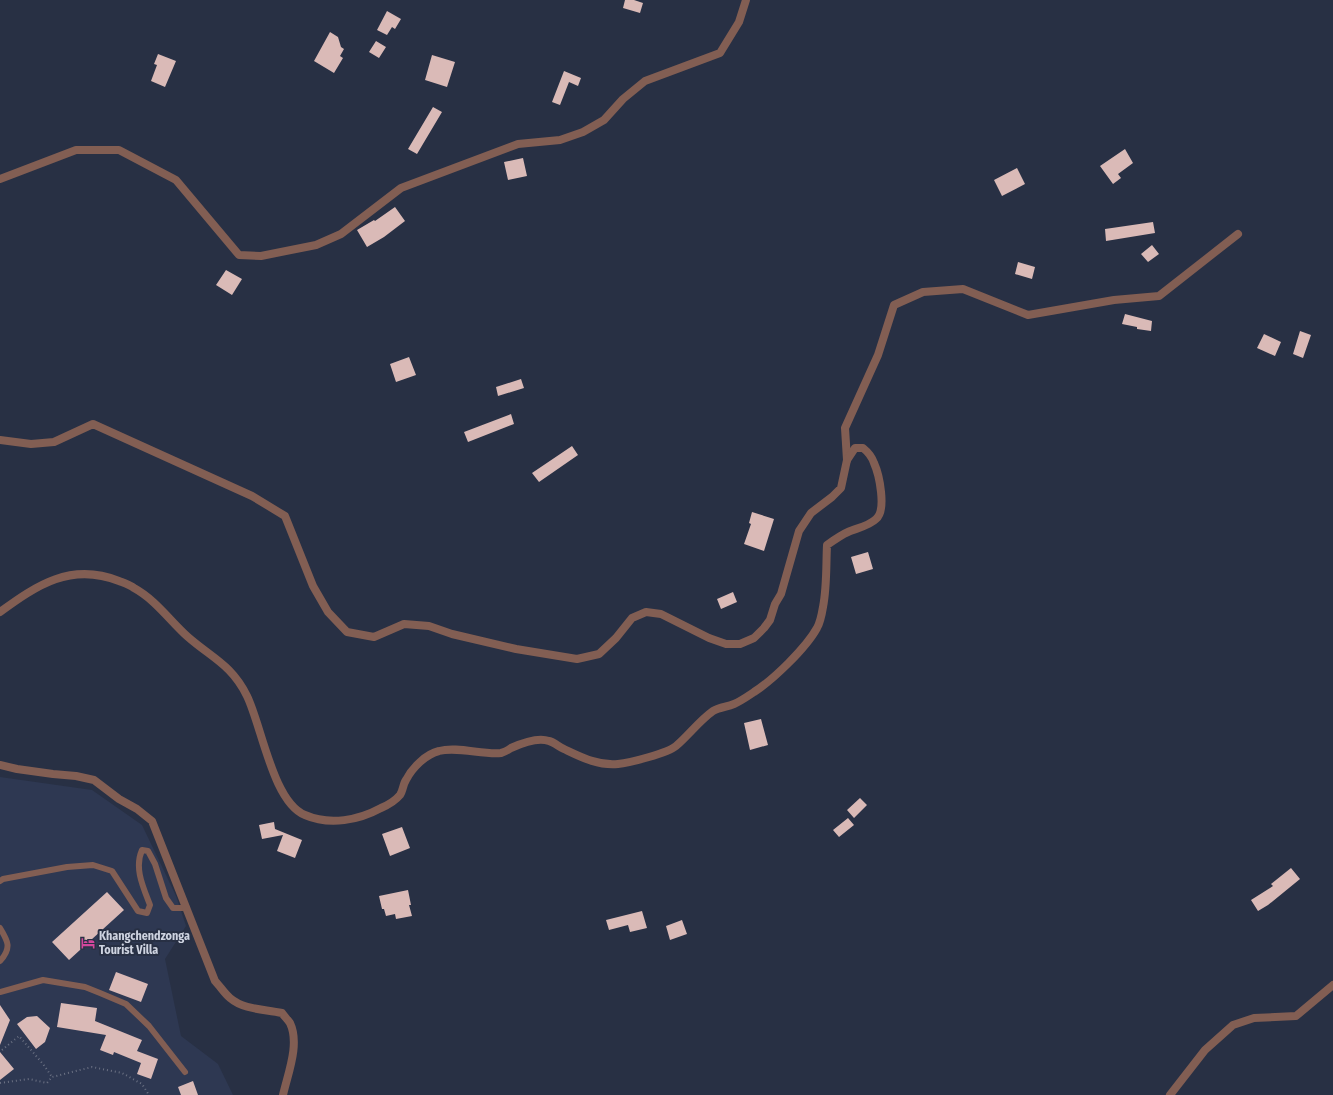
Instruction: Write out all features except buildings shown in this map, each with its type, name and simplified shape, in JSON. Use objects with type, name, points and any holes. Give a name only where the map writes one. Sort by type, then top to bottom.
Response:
[{"type":"street","points":[[0,179],[76,150],[119,150],[176,180],[239,255],[261,256],[316,245],[341,234],[401,188],[518,144],[560,140],[583,132],[604,120],[623,99],[645,81],[720,53],[739,22],[746,0]]},
{"type":"street","points":[[0,440],[30,444],[54,442],[93,424],[252,496],[285,516],[313,586],[328,612],[347,632],[374,637],[404,624],[430,626],[452,634],[516,649],[577,659],[599,654],[616,638],[632,618],[646,612],[661,614],[709,638],[726,644],[740,644],[754,638],[770,620],[775,604],[781,594],[799,531],[811,513],[841,488],[847,460],[845,428],[878,355],[894,305],[923,292],[963,289],[1028,315],[1114,300],[1159,296],[1238,234]]},
{"type":"street","points":[[0,612],[26,593],[61,576],[82,574],[106,576],[134,588],[157,605],[189,638],[216,658],[234,674],[248,697],[276,779],[289,804],[304,815],[324,820],[340,821],[360,817],[377,811],[391,803],[400,795],[405,781],[412,770],[430,754],[442,750],[503,753],[514,747],[532,741],[549,740],[582,757],[600,764],[618,764],[673,749],[705,718],[717,709],[736,703],[757,690],[778,674],[804,646],[817,628],[823,606],[827,545],[847,532],[877,519],[880,510],[881,495],[878,475],[874,462],[863,448],[855,448],[847,460]]},
{"type":"street","points":[[0,765],[17,769],[76,776],[94,780],[152,821],[215,981],[230,998],[246,1007],[282,1013],[290,1024],[294,1039],[292,1056],[283,1095]]},
{"type":"street","points":[[1172,1094],[1205,1050],[1233,1025],[1254,1018],[1296,1016],[1333,985]]},
{"type":"lane","points":[[0,881],[23,874],[67,867],[94,865],[112,871],[138,911],[147,913],[150,905],[141,883],[138,864],[142,850],[148,851],[155,864],[169,903],[173,908],[187,908]]},
{"type":"lane","points":[[0,928],[8,941],[6,954],[0,961]]},
{"type":"lane","points":[[0,992],[43,980],[85,988],[126,1004],[149,1026],[185,1072]]},
{"type":"path","points":[[2,1050],[19,1036],[52,1077]]},
{"type":"path","points":[[0,1083],[29,1079],[47,1083],[52,1077],[92,1067],[122,1073],[142,1084],[149,1095]]},
{"type":"shaded area","name":"Khangchendzonga Tourist Villa","points":[[0,777],[92,790],[142,825],[176,896],[186,926],[165,959],[181,1036],[218,1064],[233,1095],[0,1095]]},
{"type":"place","name":"Khangchendzonga Tourist Villa","points":[[88,943]]}]
